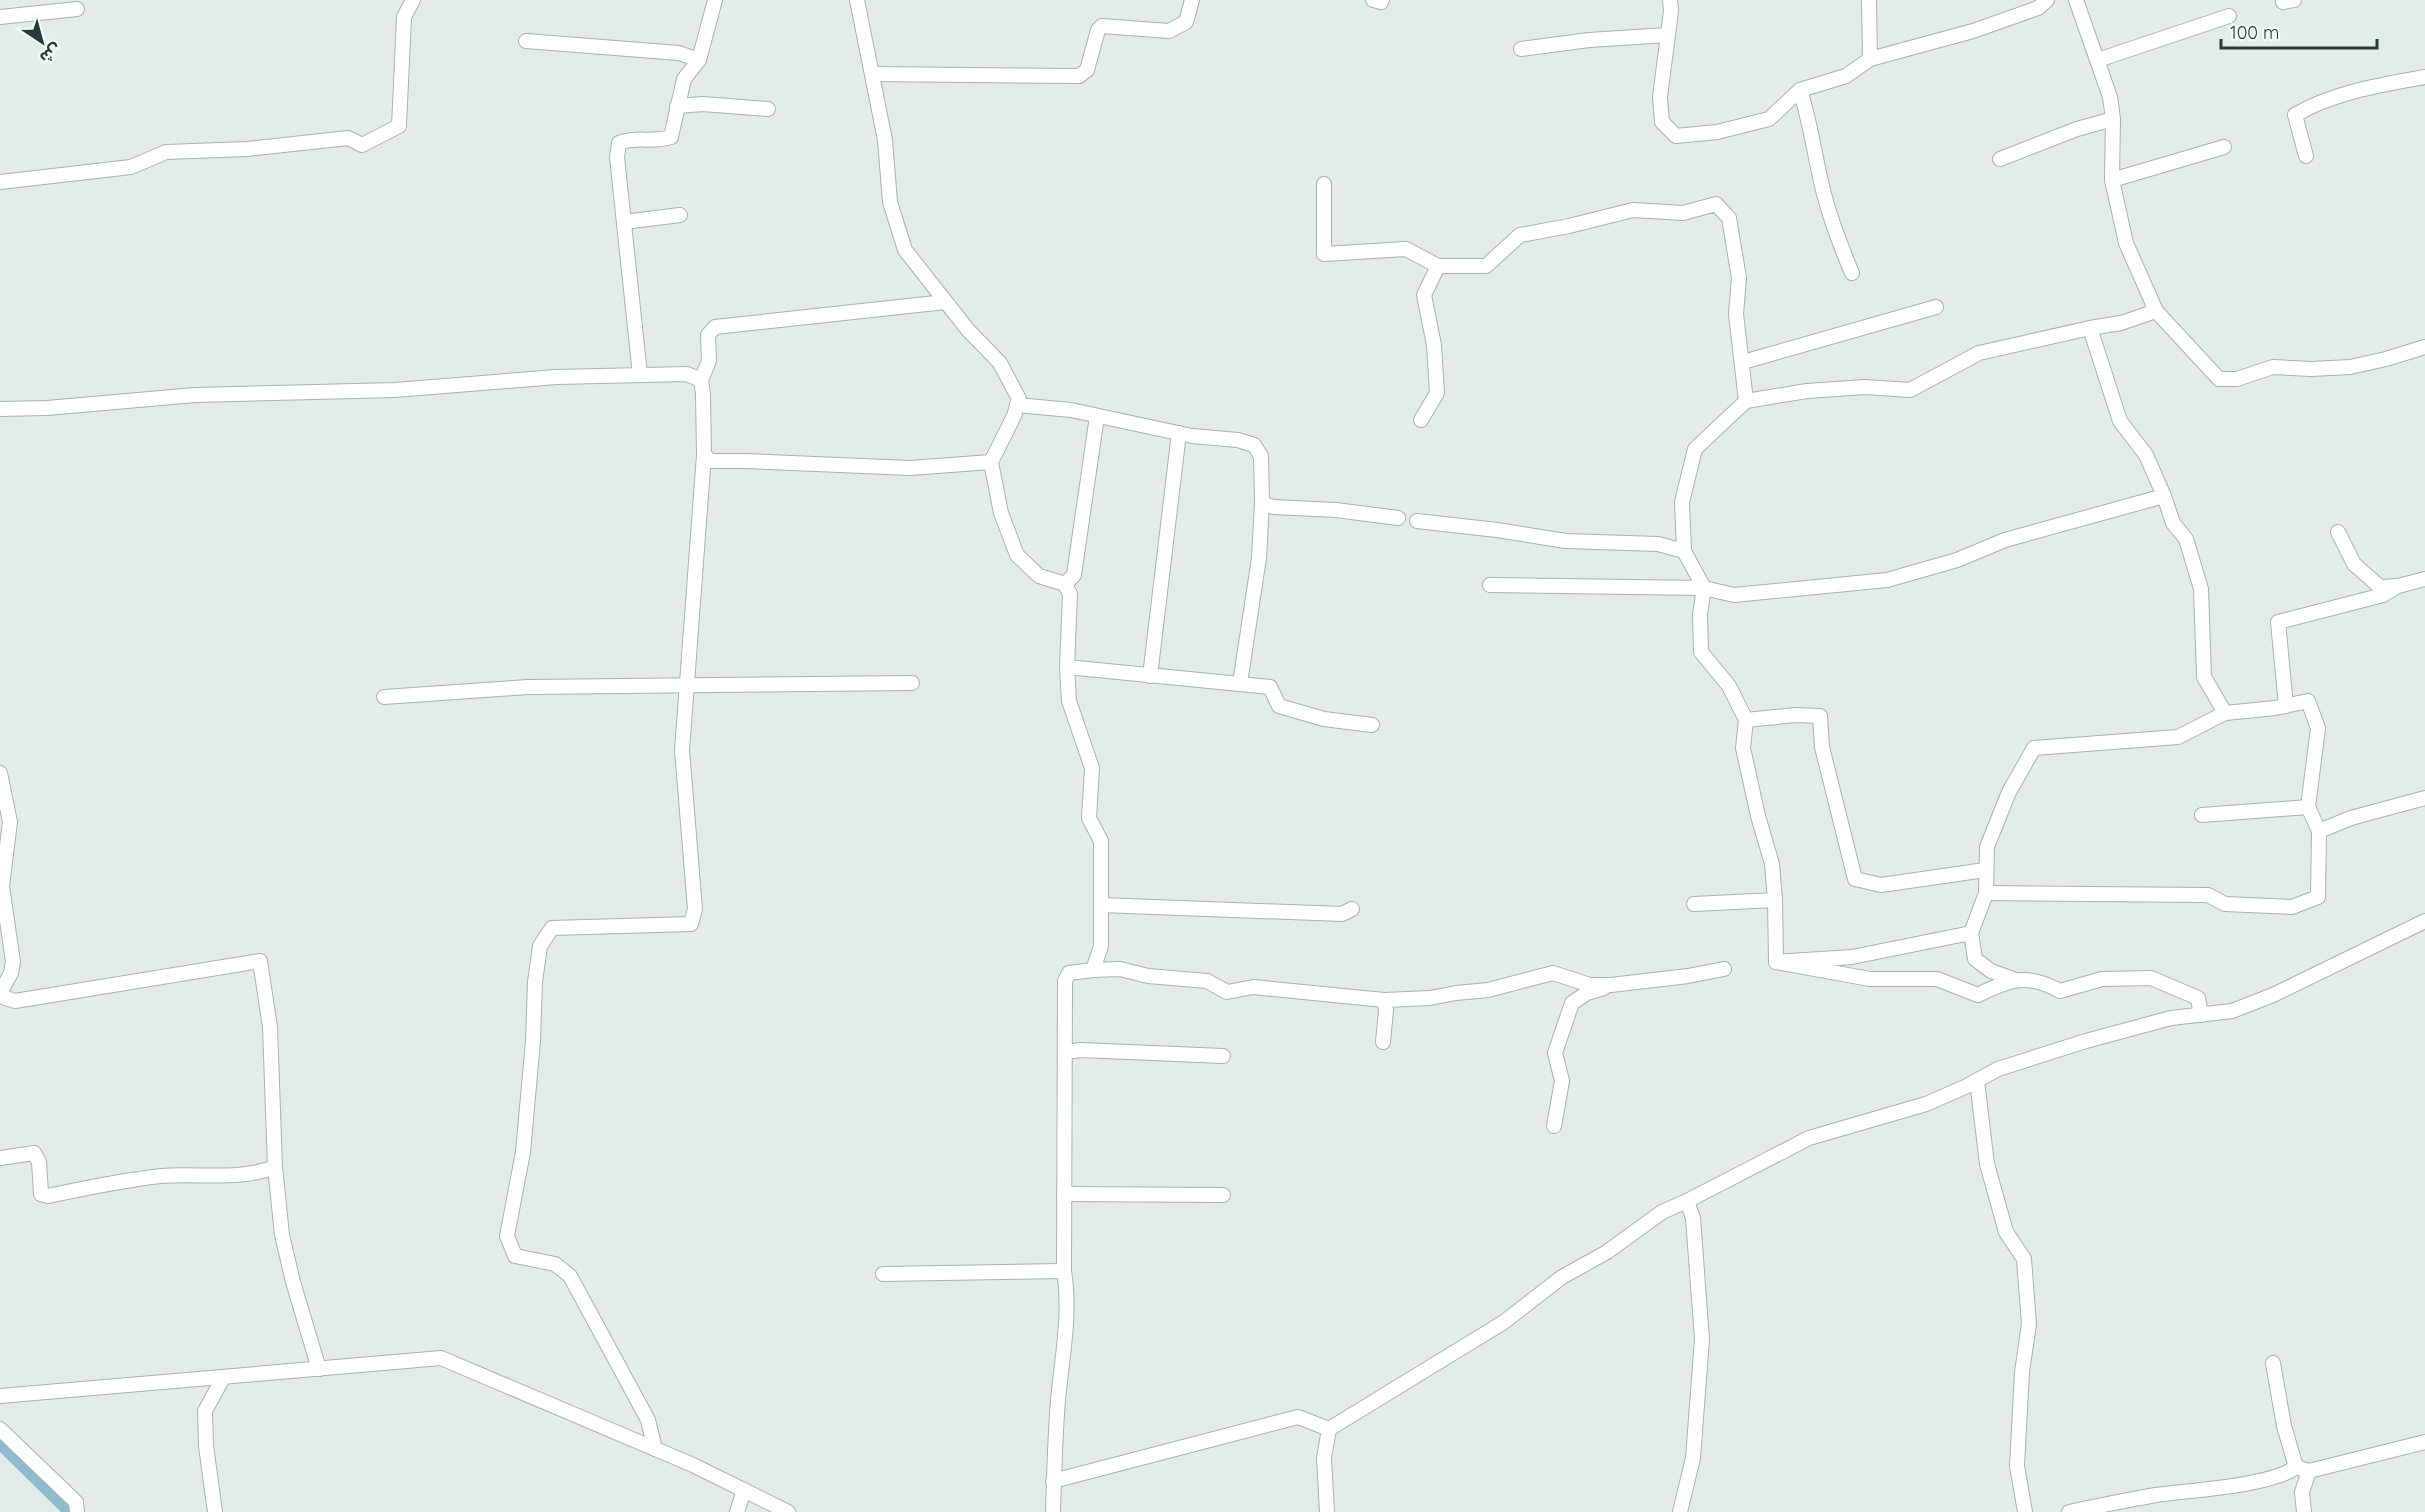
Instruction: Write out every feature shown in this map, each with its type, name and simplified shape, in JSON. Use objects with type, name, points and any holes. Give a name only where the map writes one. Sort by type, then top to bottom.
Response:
[{"type":"street","points":[[0,182],[131,167],[166,152],[247,149],[348,138],[362,146],[399,126],[404,17],[413,0]]},
{"type":"street","points":[[640,375],[617,157],[619,143],[630,138],[663,140],[671,137],[676,106],[684,79],[699,60],[715,0]]},
{"type":"street","points":[[857,0],[885,140],[890,202],[904,250],[968,330],[1000,363],[1019,399],[991,462],[1001,513],[1017,555],[1039,576],[1065,584],[1070,594],[1067,667],[1069,701],[1092,768],[1089,818],[1101,841],[1101,946],[1093,970]]},
{"type":"street","points":[[872,74],[1079,76],[1087,70],[1098,30],[1102,26],[1169,31],[1186,22],[1192,0]]},
{"type":"street","points":[[1373,0],[1383,0]]},
{"type":"street","points":[[1670,0],[1671,11],[1660,97],[1662,122],[1676,136],[1717,132],[1769,119],[1800,90],[1846,76],[1870,59],[1973,31],[2038,8],[2047,0]]},
{"type":"street","points":[[1869,0],[1870,59]]},
{"type":"street","points":[[2076,0],[2110,97],[2113,119],[2112,180],[2126,243],[2156,311],[2219,379],[2237,379],[2274,367],[2311,369],[2350,367],[2425,348]]},
{"type":"street","points":[[0,17],[77,9]]},
{"type":"street","points":[[2098,60],[2229,16]]},
{"type":"street","points":[[1521,49],[1589,40],[1667,34]]},
{"type":"street","points":[[526,41],[679,53],[699,60]]},
{"type":"street","points":[[2306,156],[2295,115],[2317,102],[2381,84],[2425,77]]},
{"type":"street","points":[[1800,90],[1807,112],[1824,194],[1852,273]]},
{"type":"street","points":[[676,106],[703,104],[768,109]]},
{"type":"street","points":[[2000,159],[2077,129],[2113,119]]},
{"type":"street","points":[[2112,180],[2224,147]]},
{"type":"street","points":[[1324,184],[1324,254],[1406,249],[1438,266],[1486,266],[1520,235],[1634,210],[1683,213],[1716,204],[1729,218],[1739,278],[1736,314],[1746,401]]},
{"type":"street","points":[[624,222],[680,215]]},
{"type":"street","points":[[1421,420],[1437,393],[1434,345],[1424,295],[1438,266]]},
{"type":"street","points":[[655,1449],[648,1420],[570,1276],[555,1264],[515,1256],[507,1236],[523,1152],[540,946],[552,928],[691,924],[695,909],[682,750],[704,455],[704,394],[701,380],[709,361],[708,335],[715,327],[945,302]]},
{"type":"street","points":[[1743,362],[1936,307]]},
{"type":"street","points":[[1776,962],[1772,864],[1758,816],[1743,748],[1746,720],[1729,686],[1701,652],[1700,614],[1704,588],[1684,551],[1682,502],[1695,450],[1746,401],[1807,390],[1865,387],[1910,390],[1979,353],[2121,323],[2156,311]]},
{"type":"street","points":[[2090,328],[2120,421],[2145,455],[2164,496],[2172,523],[2186,539],[2201,589],[2204,677],[2225,713]]},
{"type":"street","points":[[0,409],[47,408],[195,395],[395,390],[556,377],[687,374],[701,380]]},
{"type":"street","points":[[1017,405],[1071,410],[1179,433],[1238,440],[1254,445],[1261,456],[1262,503],[1259,558],[1240,683]]},
{"type":"street","points":[[1065,584],[1074,575],[1097,416]]},
{"type":"street","points":[[1150,676],[1179,433]]},
{"type":"street","points":[[704,455],[711,461],[910,468],[991,462]]},
{"type":"street","points":[[1490,585],[1704,588],[1734,595],[1887,580],[1957,560],[2004,540],[2164,496]]},
{"type":"street","points":[[1262,503],[1273,507],[1336,510],[1398,518]]},
{"type":"street","points":[[1417,521],[1566,541],[1658,544],[1684,551]]},
{"type":"street","points":[[2338,532],[2354,564],[2380,587],[2398,586],[2425,579]]},
{"type":"street","points":[[2286,706],[2278,622],[2383,595],[2398,586]]},
{"type":"street","points":[[1067,667],[1270,687],[1279,706],[1324,719],[1372,725]]},
{"type":"street","points":[[384,697],[528,687],[688,683],[912,683]]},
{"type":"street","points":[[1986,893],[2208,895],[2225,904],[2292,907],[2318,897],[2319,831],[2308,807],[2318,728],[2308,701],[2286,706],[2225,713],[2178,737],[2034,748],[2009,792],[1987,847],[1986,893],[1971,933],[1976,959],[1991,971],[2013,980],[2044,983],[2060,991],[2102,979],[2151,978],[2198,998],[2201,1015]]},
{"type":"street","points":[[1746,720],[1796,715],[1820,716],[1822,747],[1855,879],[1881,885],[1985,870]]},
{"type":"street","points":[[0,773],[10,822],[2,886],[14,962],[0,994],[15,1000],[260,961],[270,1027],[275,1167],[282,1235],[293,1282],[320,1369]]},
{"type":"street","points":[[2319,831],[2351,818],[2425,798]]},
{"type":"street","points":[[2202,815],[2308,807]]},
{"type":"street","points":[[1694,904],[1775,900]]},
{"type":"street","points":[[1101,905],[1342,914],[1352,909]]},
{"type":"street","points":[[1327,1512],[1324,1458],[1329,1429],[1504,1322],[1562,1277],[1607,1252],[1662,1212],[1809,1138],[1926,1104],[1998,1069],[2086,1041],[2171,1018],[2232,1011],[2273,995],[2425,921]]},
{"type":"street","points":[[1776,962],[1852,957],[1971,933]]},
{"type":"street","points":[[1776,962],[1870,979],[1937,979],[1978,995],[2013,980]]},
{"type":"street","points":[[1053,1512],[1058,1400],[1068,1292],[1064,1271],[1064,1194],[1065,981],[1069,973],[1120,969],[1148,976],[1207,981],[1227,992],[1262,988],[1384,1000],[1430,998],[1488,990],[1552,974],[1590,985],[1611,985],[1688,976],[1724,969]]},
{"type":"street","points":[[1554,1126],[1562,1081],[1555,1053],[1572,1003],[1587,993],[1611,985]]},
{"type":"street","points":[[1383,1042],[1386,1010],[1384,1000]]},
{"type":"street","points":[[1065,1052],[1081,1050],[1223,1056]]},
{"type":"street","points":[[1977,1081],[1987,1164],[2006,1232],[2024,1259],[2029,1324],[2022,1372],[2017,1466],[2025,1512]]},
{"type":"street","points":[[0,1158],[34,1153],[39,1162],[41,1194],[48,1196],[112,1182],[164,1176],[255,1174],[275,1167]]},
{"type":"street","points":[[1064,1194],[1223,1195]]},
{"type":"street","points":[[1680,1512],[1693,1458],[1702,1339],[1693,1218],[1687,1201]]},
{"type":"street","points":[[883,1274],[1064,1271]]},
{"type":"street","points":[[0,1396],[441,1358],[655,1449],[788,1512]]},
{"type":"street","points":[[2273,1363],[2284,1426],[2303,1469],[2304,1512]]},
{"type":"street","points":[[215,1512],[206,1446],[205,1411],[223,1378]]},
{"type":"street","points":[[1053,1481],[1298,1417],[1329,1429]]},
{"type":"street","points":[[0,1429],[76,1502],[77,1512]]},
{"type":"street","points":[[2069,1512],[2156,1495],[2227,1486],[2425,1442]]},
{"type":"street","points":[[737,1512],[744,1490]]},
{"type":"waterway","points":[[0,1445],[66,1512]]}]
